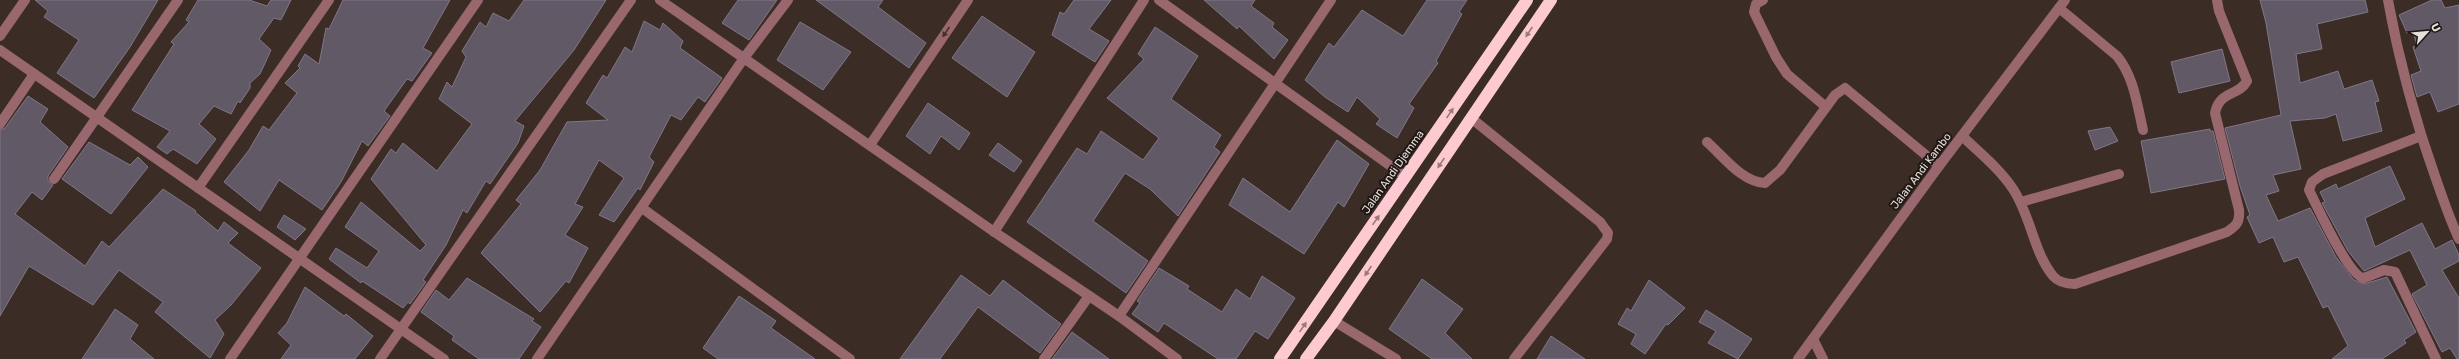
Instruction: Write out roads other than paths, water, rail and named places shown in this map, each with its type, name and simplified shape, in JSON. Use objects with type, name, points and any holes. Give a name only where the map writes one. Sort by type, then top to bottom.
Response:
[{"type":"highway","name":"Jalan Andi Djemma","points":[[1280,359],[1527,0]]},
{"type":"highway","points":[[1306,359],[1334,321],[1551,0]]},
{"type":"street","points":[[0,36],[24,0]]},
{"type":"street","points":[[54,179],[178,0]]},
{"type":"street","points":[[198,188],[329,0]]},
{"type":"street","points":[[230,359],[478,0]]},
{"type":"street","points":[[380,359],[631,0]]},
{"type":"street","points":[[660,0],[994,232],[1119,316],[1177,359]]},
{"type":"street","points":[[537,359],[744,58],[788,0]]},
{"type":"street","points":[[870,145],[968,0]]},
{"type":"street","points":[[994,232],[1144,0]]},
{"type":"street","points":[[1159,0],[1406,177]]},
{"type":"street","points":[[1119,316],[1331,0]]},
{"type":"street","points":[[1763,0],[1756,4],[1754,12],[1776,57],[1792,80],[1826,107]]},
{"type":"street","points":[[1962,136],[2013,188],[2021,202],[2041,255],[2053,276],[2067,284],[2075,284],[2227,232],[2236,226],[2240,220],[2239,210],[2215,113],[2216,106],[2223,97],[2242,88],[2247,81],[2219,11],[2217,0]]},
{"type":"street","points":[[2388,0],[2397,51],[2421,136],[2458,234]]},
{"type":"street","points":[[2062,4],[2125,65],[2132,82],[2142,130]]},
{"type":"street","name":"Jalan Andi Kambo","points":[[1798,359],[1939,166],[2062,4]]},
{"type":"street","points":[[0,50],[444,359]]},
{"type":"street","points":[[0,124],[34,74]]},
{"type":"street","points":[[1707,142],[1743,175],[1752,181],[1765,183],[1780,170],[1835,95],[1845,88],[1939,166]]},
{"type":"street","points":[[1471,118],[1600,222],[1608,233],[1607,239],[1514,359]]},
{"type":"street","points":[[2421,136],[2323,174],[2312,182],[2309,190],[2338,246],[2356,274],[2364,278],[2384,270],[2395,272],[2436,359]]},
{"type":"street","points":[[2021,202],[2119,174]]},
{"type":"street","points":[[642,208],[850,359]]},
{"type":"street","points":[[1044,359],[1089,296]]},
{"type":"street","points":[[1334,321],[1396,359]]},
{"type":"street","points":[[1813,339],[1823,359]]}]
